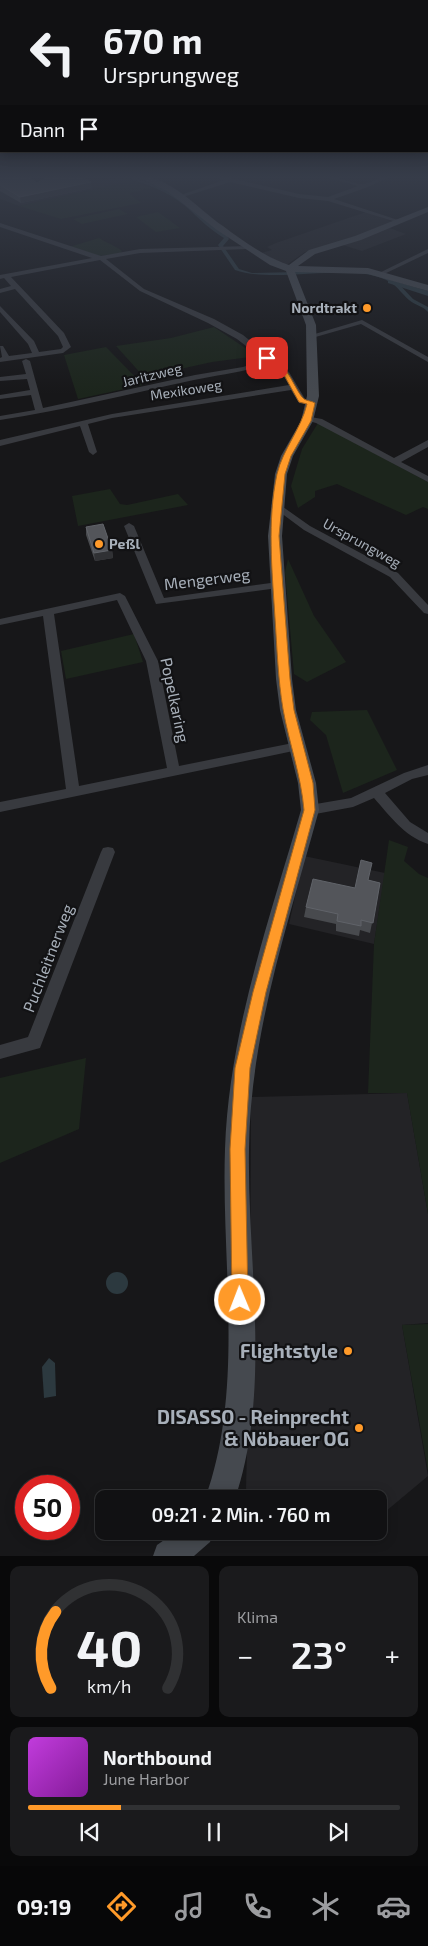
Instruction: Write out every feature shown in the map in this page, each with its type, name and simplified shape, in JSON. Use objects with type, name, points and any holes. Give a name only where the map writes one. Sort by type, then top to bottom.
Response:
[{"type":"main road","points":[[250,249],[273,264],[291,272],[348,269],[380,274],[428,288]]},
{"type":"main road","points":[[291,272],[304,256],[323,249]]},
{"type":"main road","points":[[223,1490],[235,1443],[241,1369],[237,1149],[243,1068],[259,992],[310,810],[307,783],[288,710],[284,679],[275,536],[276,505],[281,474],[287,456],[308,418],[312,403],[312,336],[308,314],[291,272]]},
{"type":"street","points":[[71,249],[99,258],[142,290],[211,321],[240,337],[286,374],[302,400],[312,403]]},
{"type":"street","points":[[3,276],[140,251],[185,249]]},
{"type":"street","points":[[380,274],[428,251]]},
{"type":"street","points":[[0,348],[4,360],[63,351],[67,347],[61,335],[3,276]]},
{"type":"street","points":[[0,290],[15,288]]},
{"type":"street","points":[[0,308],[31,342],[36,355]]},
{"type":"street","points":[[312,336],[362,322],[427,359]]},
{"type":"street","name":"Jaritzweg","points":[[0,418],[40,412],[259,365],[268,359]]},
{"type":"street","points":[[26,361],[40,412]]},
{"type":"street","points":[[0,379],[30,376]]},
{"type":"street","name":"Mexikoweg","points":[[0,443],[133,412],[294,387]]},
{"type":"street","points":[[0,397],[34,392]]},
{"type":"street","points":[[308,418],[319,421],[428,479]]},
{"type":"street","points":[[83,423],[93,452]]},
{"type":"street","points":[[394,462],[428,443]]},
{"type":"street","name":"Ursprungweg","points":[[276,505],[313,532],[344,546],[394,575],[428,611]]},
{"type":"street","name":"Mengerweg","points":[[129,526],[160,602],[278,585]]},
{"type":"street","name":"Popelkaring","points":[[0,622],[120,596],[152,661],[174,771]]},
{"type":"street","points":[[48,612],[73,791]]},
{"type":"street","points":[[0,806],[298,746]]},
{"type":"street","points":[[310,810],[353,802],[428,770]]},
{"type":"street","points":[[376,791],[408,828],[419,836],[428,839]]},
{"type":"street","name":"Puchleitnerweg","points":[[0,1052],[34,1043],[108,852]]},
{"type":"shaded area","points":[[75,249],[119,249],[122,251],[121,253],[100,256]]},
{"type":"shaded area","points":[[220,249],[225,249],[239,269],[252,273],[340,271],[367,272],[397,282],[413,299],[428,307],[428,312],[409,300],[390,282],[375,276],[336,272],[272,275],[253,274],[235,270]]},
{"type":"shaded area","points":[[270,249],[317,249],[305,252],[288,264],[283,264],[261,253],[272,250]]},
{"type":"shaded area","points":[[354,249],[368,249],[362,251]]},
{"type":"shaded area","points":[[214,327],[257,356],[212,362],[144,377],[116,346],[171,338]]},
{"type":"shaded area","points":[[106,347],[143,385],[78,399],[64,355]]},
{"type":"shaded area","points":[[318,423],[428,482],[428,509],[423,507],[406,515],[337,484],[315,491],[315,497],[298,508],[291,486],[302,449]]},
{"type":"shaded area","points":[[110,489],[120,504],[127,505],[178,494],[188,505],[78,526],[72,496]]},
{"type":"shaded area","points":[[288,559],[314,616],[346,662],[307,682],[294,674],[285,572]]},
{"type":"shaded area","points":[[134,634],[143,662],[66,679],[61,651]]},
{"type":"shaded area","points":[[367,710],[397,770],[343,793],[326,735],[310,720],[312,712]]},
{"type":"shaded area","points":[[389,840],[408,847],[404,861],[419,874],[428,878],[428,1214],[407,1093],[368,1093],[374,944]]},
{"type":"shaded area","points":[[304,856],[385,873],[374,944],[289,924]]},
{"type":"shaded area","points":[[86,1058],[79,1129],[0,1163],[0,1078]]},
{"type":"shaded area","points":[[407,1093],[428,1214],[428,1323],[402,1325],[428,1476],[387,1510],[387,1490],[247,1490],[250,1337],[251,1097]]},
{"type":"shaded area","points":[[117,1272],[127,1279],[128,1283],[121,1293],[117,1294],[107,1287],[106,1283],[113,1273]]},
{"type":"shaded area","points":[[428,1324],[428,1471],[402,1325]]},
{"type":"shaded area","points":[[49,1358],[55,1363],[56,1396],[44,1398],[42,1367]]},
{"type":"building","points":[[103,524],[112,550],[94,553],[86,527]]},
{"type":"building","points":[[361,860],[372,863],[368,880],[380,883],[373,923],[361,920],[361,926],[337,921],[338,914],[306,907],[313,879],[355,888]]},
{"type":"waterway","points":[[391,281],[428,294]]},
{"type":"place","name":"Nordtrakt","points":[[367,308]]},
{"type":"place","name":"Peßl","points":[[99,544]]},
{"type":"place","name":"Flightstyle","points":[[348,1351]]},
{"type":"place","name":"DISASSO - Reinprecht & Nöbauer OG","points":[[359,1428]]},
{"type":"route","points":[[240,1300],[237,1149],[243,1068],[259,992],[310,810],[307,783],[288,710],[284,679],[275,519],[281,474],[287,456],[307,421],[312,403],[305,403],[286,374],[267,358]]}]
